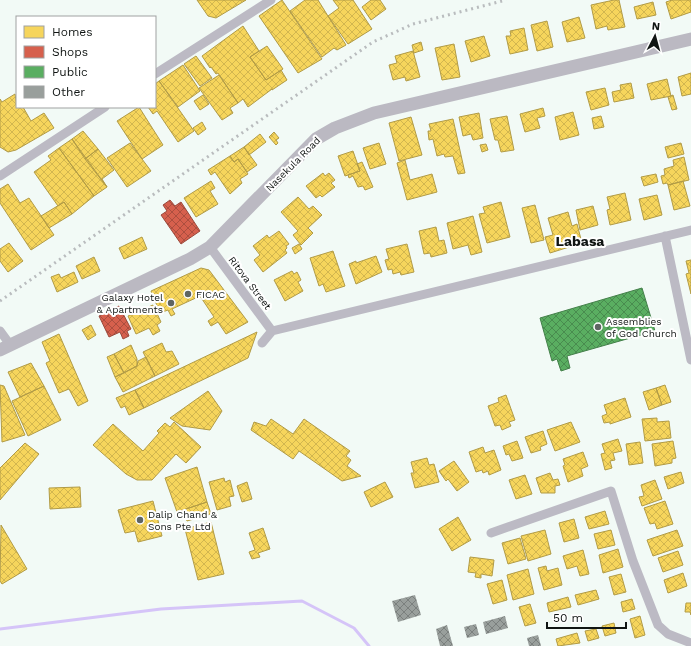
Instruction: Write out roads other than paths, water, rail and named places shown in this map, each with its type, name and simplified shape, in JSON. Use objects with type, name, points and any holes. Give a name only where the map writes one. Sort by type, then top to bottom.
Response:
[{"type":"main road","name":"Nasekula Road","points":[[6,348],[190,259],[210,247],[316,139],[350,121],[374,113],[691,39]]},
{"type":"street","points":[[156,73],[271,0]]},
{"type":"street","points":[[0,176],[103,108]]},
{"type":"street","points":[[262,343],[272,331],[691,230]]},
{"type":"street","points":[[665,236],[691,360]]},
{"type":"street","name":"Ritova Street","points":[[210,247],[272,331]]},
{"type":"street","points":[[0,331],[6,348]]},
{"type":"street","points":[[492,533],[611,491],[633,561],[658,625],[668,634],[691,643]]},
{"type":"waterway","points":[[0,629],[161,609],[302,601],[354,628],[369,646]]},
{"type":"railway","points":[[0,301],[373,42],[413,24],[506,0]]},
{"type":"place","name":"FICAC","points":[[188,294]]},
{"type":"place","name":"Galaxy Hotel & Apartments","points":[[171,303]]},
{"type":"place","name":"Assemblies of God Church","points":[[598,327]]},
{"type":"place","name":"Dalip Chand & Sons Pte Ltd","points":[[140,520]]},
{"type":"district","name":"Labasa","points":[[580,241]]}]
